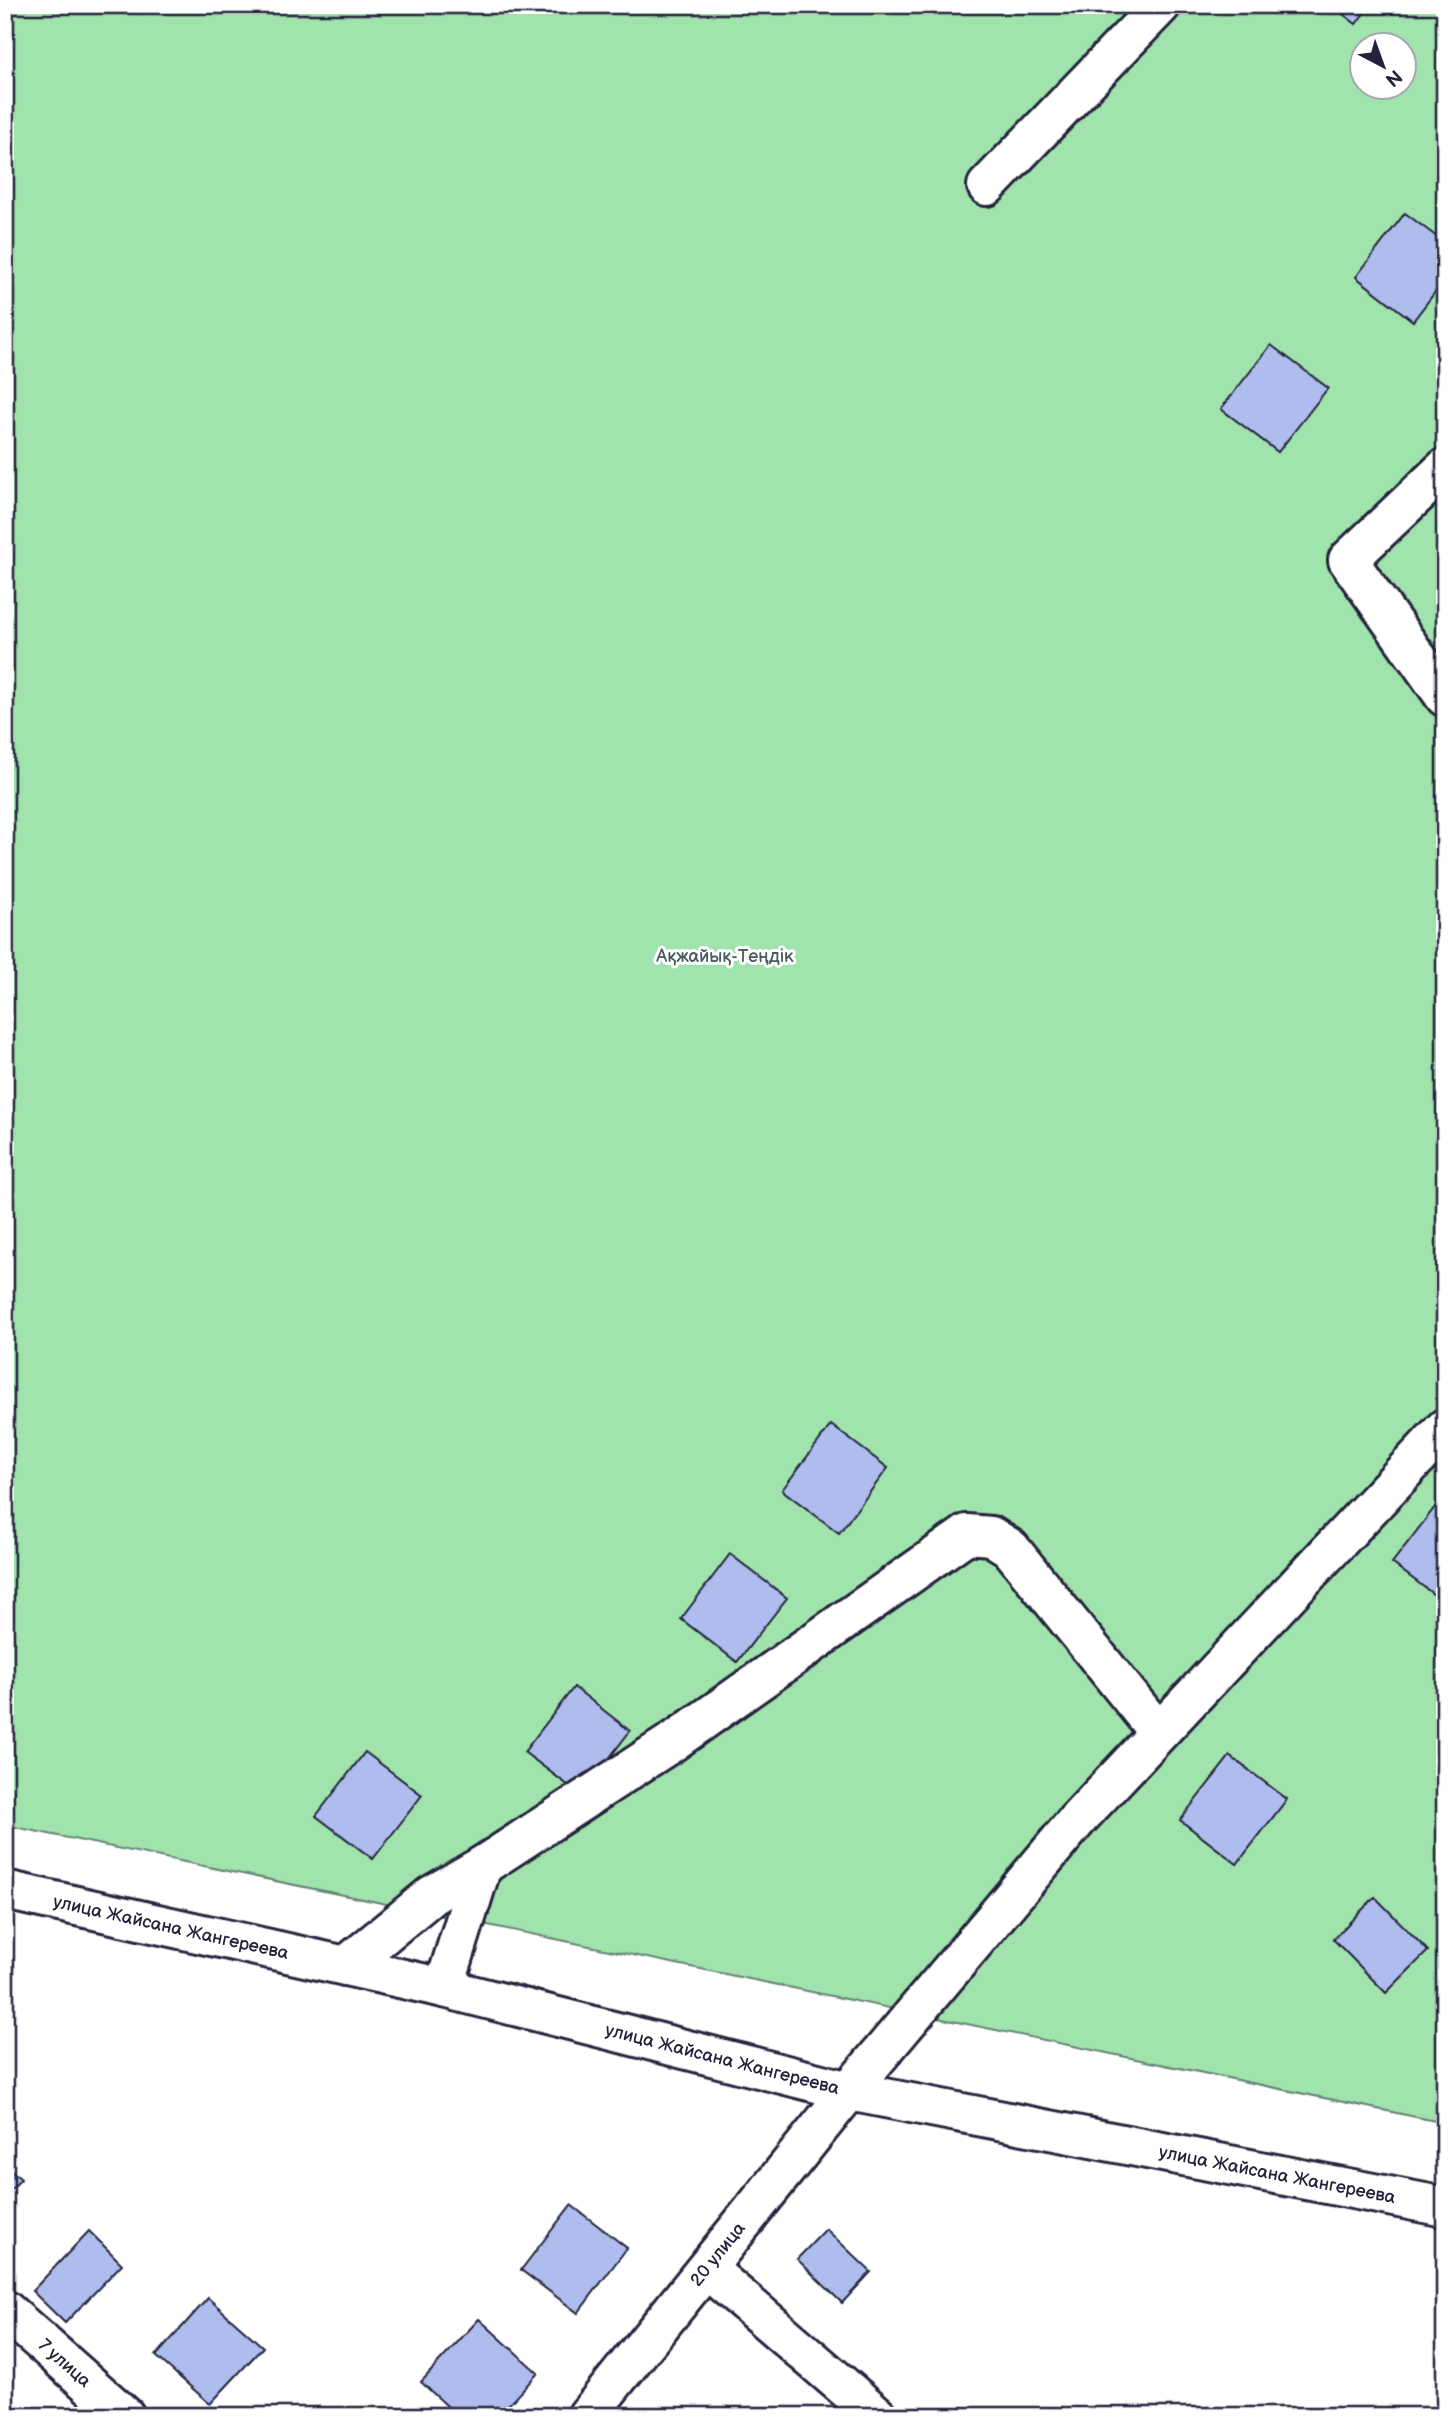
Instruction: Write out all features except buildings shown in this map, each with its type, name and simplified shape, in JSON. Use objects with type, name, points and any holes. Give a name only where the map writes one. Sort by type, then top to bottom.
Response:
[{"type":"street","points":[[988,186],[1161,5]]},
{"type":"street","points":[[1445,468],[1348,560],[1445,696]]},
{"type":"street","name":"20 улица","points":[[587,2416],[849,2091],[1078,1819],[1445,1429]]},
{"type":"street","points":[[346,1966],[432,1895],[482,1866],[674,1741],[967,1534],[991,1536],[1010,1548],[1158,1732]]},
{"type":"street","points":[[444,1988],[482,1866]]},
{"type":"street","name":"улица Жайсана Жангереева","points":[[5,1890],[444,1988],[849,2091],[1438,2197]]},
{"type":"street","points":[[707,2269],[878,2416]]},
{"type":"street","name":"7 улица","points":[[5,2310],[125,2416]]},
{"type":"green space","name":"Ақжайық-Теңдік","points":[[5,5],[1445,5],[1445,2123],[5,1825]]}]
